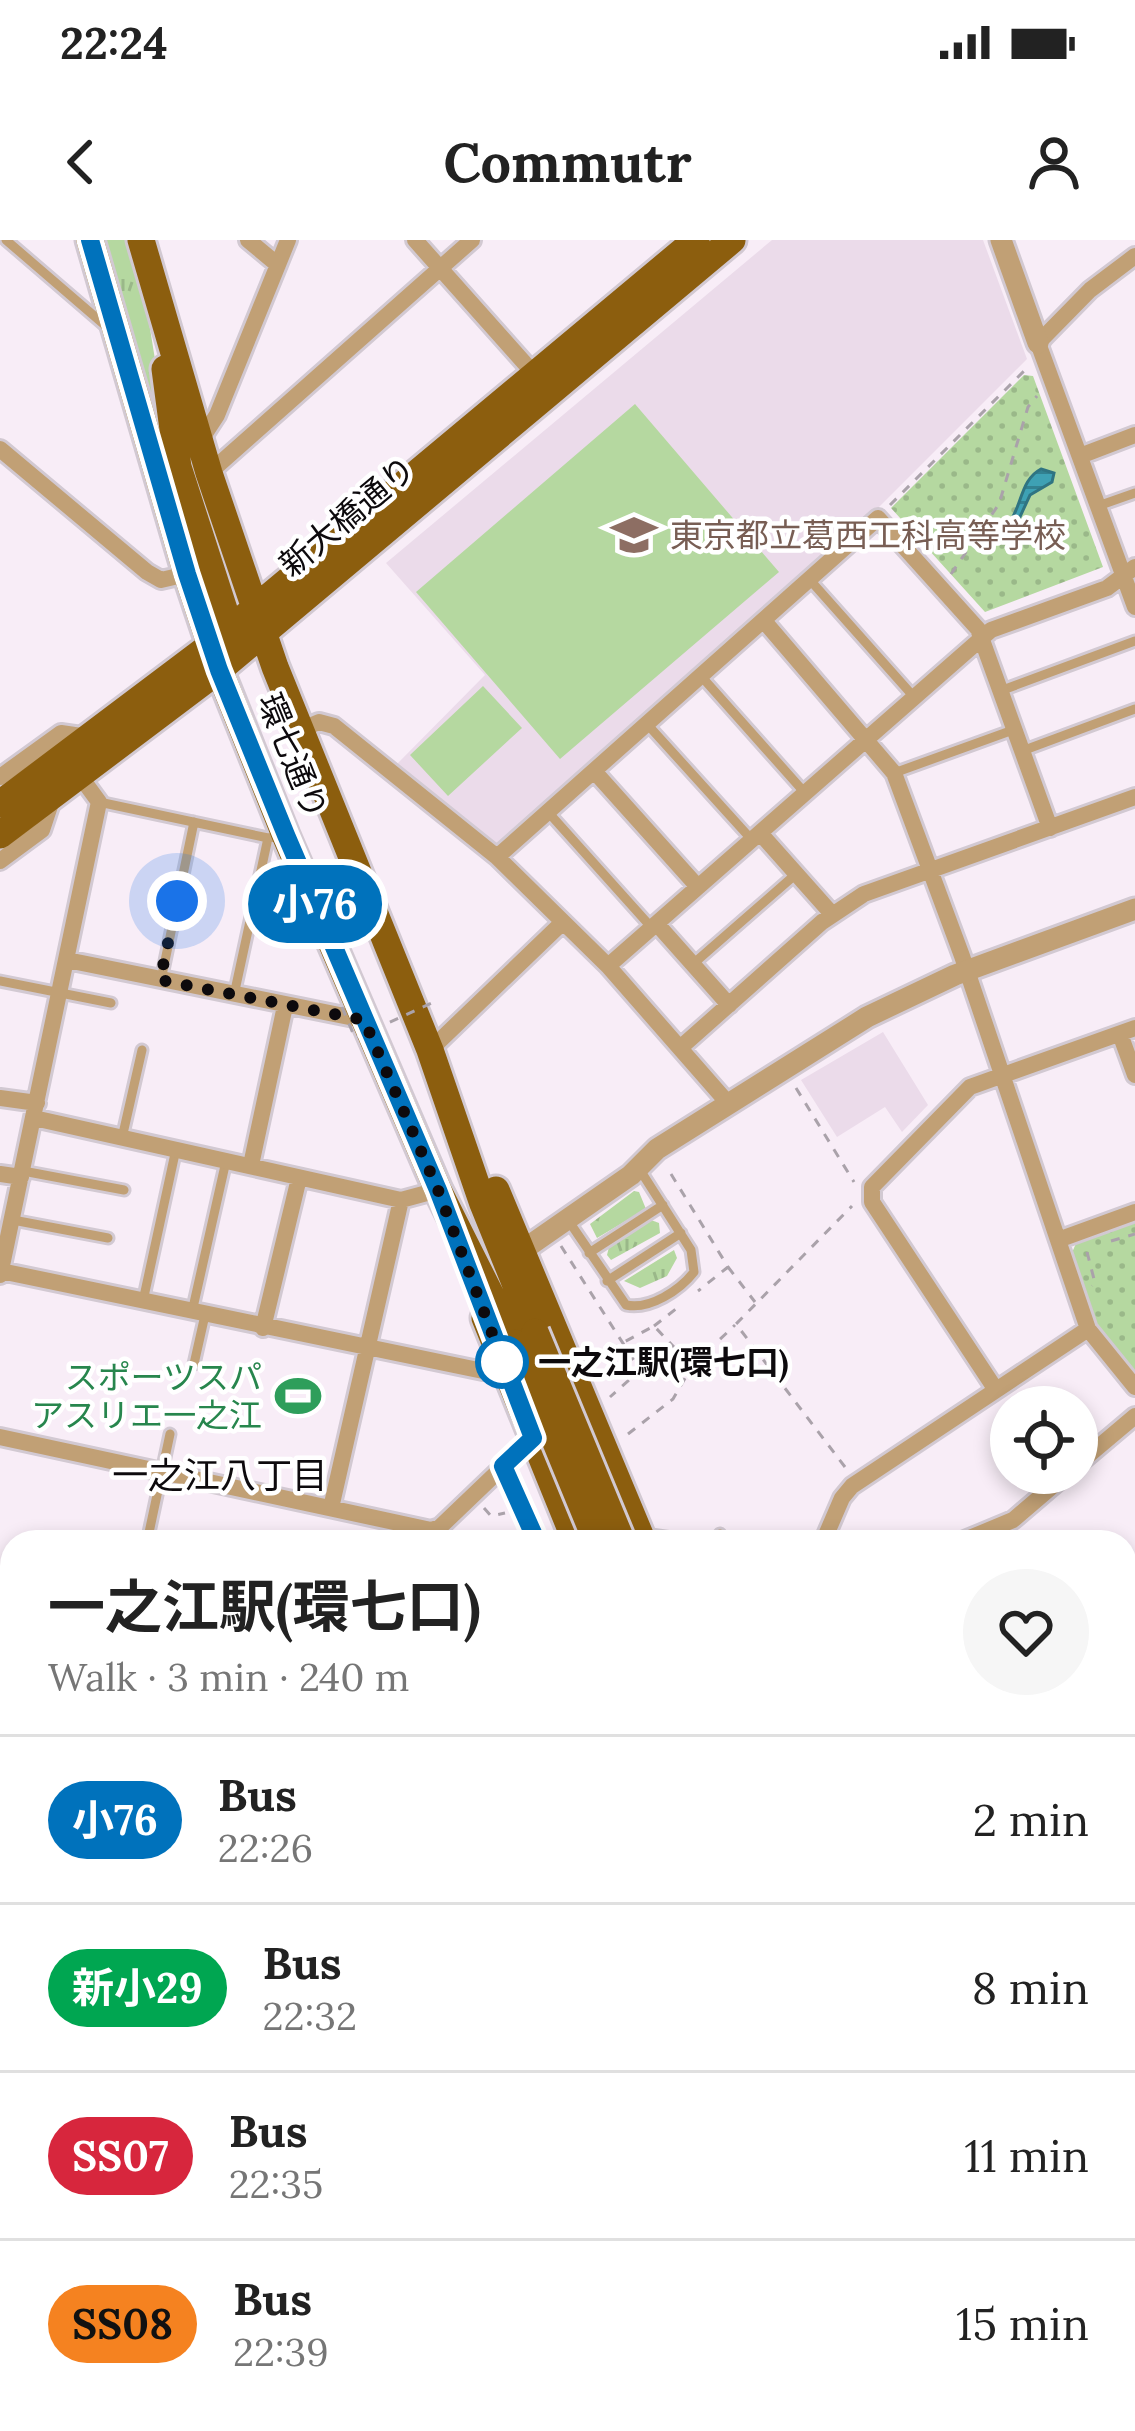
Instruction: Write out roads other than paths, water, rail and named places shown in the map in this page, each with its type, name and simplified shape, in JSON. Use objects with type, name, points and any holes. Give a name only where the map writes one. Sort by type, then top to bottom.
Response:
[{"type":"main road","name":"環七通り","points":[[90,240],[187,574],[220,648],[277,837],[353,1013],[438,1190],[518,1347],[629,1530]]},
{"type":"main road","name":"環七通り","points":[[141,240],[209,473],[259,621],[430,1051],[483,1204],[518,1347],[592,1530]]},
{"type":"main road","name":"新大橋通り","points":[[0,835],[80,776],[220,648],[259,621],[696,240]]},
{"type":"main road","name":"新大橋通り","points":[[0,804],[88,737],[259,621],[732,240]]},
{"type":"main road","points":[[156,292],[178,467],[220,648]]},
{"type":"main road","points":[[430,1051],[523,1250],[631,1530]]},
{"type":"main road","points":[[518,1347],[533,1438],[571,1530]]},
{"type":"street","points":[[248,240],[278,265]]},
{"type":"street","points":[[200,441],[218,415],[288,240]]},
{"type":"street","points":[[415,240],[536,376]]},
{"type":"street","points":[[209,473],[472,240]]},
{"type":"street","points":[[1001,240],[1036,353],[1129,572],[1135,608]]},
{"type":"street","points":[[1036,353],[1090,290],[1135,256]]},
{"type":"street","points":[[1080,456],[1135,435]]},
{"type":"street","points":[[0,449],[147,572],[161,580],[187,574]]},
{"type":"street","points":[[497,857],[878,518],[978,629],[1050,828]]},
{"type":"street","points":[[608,966],[991,630],[1107,588],[1129,572]]},
{"type":"street","points":[[764,621],[894,773],[967,970],[1088,1329],[1135,1388]]},
{"type":"street","points":[[300,730],[319,722],[334,726],[497,857],[608,966],[728,1102]]},
{"type":"street","points":[[0,777],[62,733],[88,737]]},
{"type":"street","points":[[594,771],[698,887]]},
{"type":"street","points":[[80,776],[99,802],[1,1263],[199,1314],[484,1371],[518,1347]]},
{"type":"street","points":[[0,861],[42,830],[53,796]]},
{"type":"street","points":[[680,1048],[832,914],[864,894],[1135,797]]},
{"type":"street","points":[[756,837],[832,914]]},
{"type":"street","points":[[523,1250],[639,1168],[656,1149],[867,1017],[967,970],[1135,909]]},
{"type":"street","points":[[430,1051],[563,922]]},
{"type":"street","points":[[654,926],[729,1005]]},
{"type":"street","points":[[67,961],[285,1006],[353,1013]]},
{"type":"street","points":[[251,1165],[285,1006]]},
{"type":"street","points":[[993,1386],[872,1202],[872,1187],[884,1164],[970,1087],[1128,1031],[1135,1075]]},
{"type":"street","points":[[0,1098],[122,1139],[401,1200],[438,1190]]},
{"type":"street","points":[[0,1174],[22,1174]]},
{"type":"street","points":[[262,1328],[299,1178]]},
{"type":"street","points":[[331,1508],[401,1200]]},
{"type":"street","points":[[1058,1240],[1135,1212]]},
{"type":"street","points":[[1002,1386],[1088,1329]]},
{"type":"street","points":[[828,1530],[846,1491],[990,1394]]},
{"type":"street","points":[[1098,1447],[1135,1416]]},
{"type":"street","points":[[0,1438],[431,1530],[440,1527],[533,1438]]},
{"type":"street","points":[[503,1466],[532,1530]]},
{"type":"street","points":[[989,1530],[1013,1520],[1043,1494]]},
{"type":"lane","points":[[5,240],[116,335]]},
{"type":"lane","points":[[1098,506],[1135,493]]},
{"type":"lane","points":[[810,580],[914,697]]},
{"type":"lane","points":[[1000,691],[1135,641]]},
{"type":"lane","points":[[701,676],[805,793]]},
{"type":"lane","points":[[1022,751],[1135,709]]},
{"type":"lane","points":[[647,724],[756,837]]},
{"type":"lane","points":[[894,773],[1014,729]]},
{"type":"lane","points":[[99,802],[277,837],[234,995]]},
{"type":"lane","points":[[548,812],[654,926]]},
{"type":"lane","points":[[160,980],[194,822]]},
{"type":"lane","points":[[693,964],[796,874]]},
{"type":"lane","points":[[0,981],[110,1003]]},
{"type":"lane","points":[[122,1139],[142,1050]]},
{"type":"lane","points":[[142,1301],[176,1149]]},
{"type":"lane","points":[[194,1364],[226,1161]]},
{"type":"lane","points":[[568,1220],[620,1301],[637,1307],[686,1282],[695,1263],[639,1168]]},
{"type":"lane","points":[[22,1174],[124,1190]]},
{"type":"lane","points":[[589,1253],[663,1205]]},
{"type":"lane","points":[[12,1220],[108,1238]]},
{"type":"lane","points":[[607,1281],[681,1234]]},
{"type":"lane","points":[[150,1530],[170,1434]]},
{"type":"water","points":[[1041,469],[1054,473],[1052,482],[1030,495],[1013,532],[1015,538],[1007,533],[1002,536],[998,533],[1012,518],[1027,482]]},
{"type":"place","name":"東京都立葛西工科高等学校","points":[[634,535]]},
{"type":"place","name":"一之江駅(環七口)","points":[[502,1362]]},
{"type":"place","name":"スポーツスパ アスリエ一之江","points":[[298,1396]]},
{"type":"district","name":"一之江八丁目","points":[[220,1475]]}]
